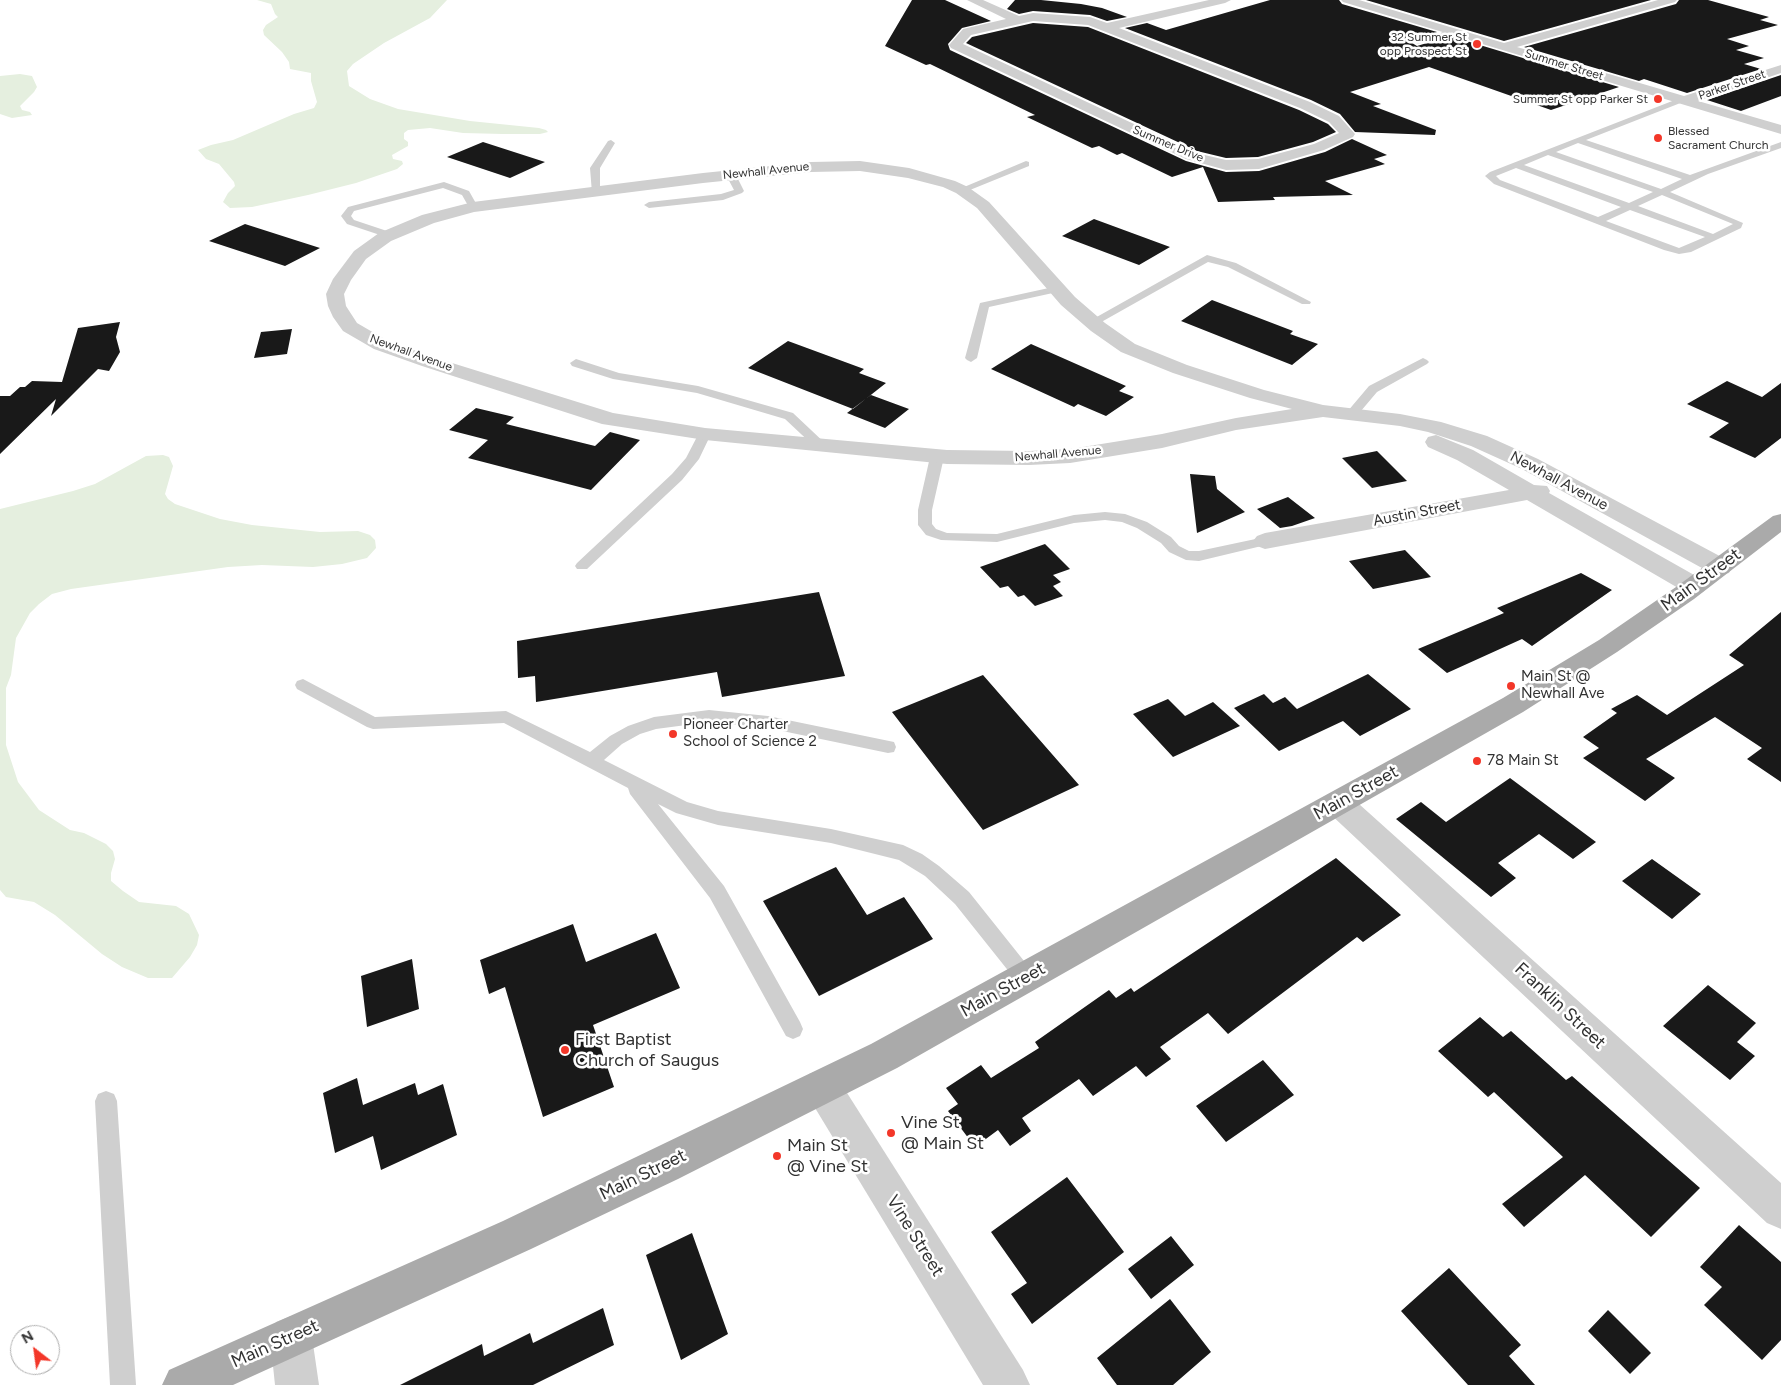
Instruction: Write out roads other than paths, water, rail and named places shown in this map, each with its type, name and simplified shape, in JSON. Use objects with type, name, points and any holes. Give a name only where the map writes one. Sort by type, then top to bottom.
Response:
[{"type":"main road","name":"Main Street","points":[[184,1385],[543,1222],[884,1056],[1513,705],[1608,646],[1694,586],[1781,521]]},
{"type":"street","points":[[973,0],[1018,20]]},
{"type":"street","points":[[1106,27],[1226,0]]},
{"type":"street","points":[[1503,47],[1671,0]]},
{"type":"street","name":"Summer Street","points":[[1355,1],[1452,32],[1781,130]]},
{"type":"street","name":"Summer Drive","points":[[1033,17],[1090,21],[1106,27],[1305,105],[1334,119],[1348,134],[1319,148],[1259,164],[1226,165],[1191,156],[955,45],[968,32],[1033,17]]},
{"type":"street","name":"Parker Street","points":[[1682,101],[1781,69]]},
{"type":"street","name":"Newhall Avenue","points":[[1323,411],[1232,425],[1162,442],[1070,456],[985,459],[937,457],[705,434],[610,419],[533,396],[491,380],[429,362],[381,345],[350,326],[336,306],[335,294],[342,279],[360,255],[389,235],[428,219],[473,207],[812,166],[860,166],[909,173],[949,184],[962,190],[994,216],[1058,289],[1092,323],[1128,348],[1150,358],[1257,394],[1323,411],[1400,420],[1479,440],[1530,464],[1720,567]]},
{"type":"street","points":[[1232,425],[1257,394]]},
{"type":"street","name":"Newhall Avenue","points":[[1389,420],[1465,455],[1694,586]]},
{"type":"street","name":"Austin Street","points":[[1265,541],[1569,485]]},
{"type":"street","name":"Franklin Street","points":[[1338,803],[1781,1209]]},
{"type":"street","name":"Vine Street","points":[[822,1086],[1008,1385]]},
{"type":"street","points":[[291,1337],[297,1385]]},
{"type":"lane","points":[[1418,42],[1452,32]]},
{"type":"lane","points":[[1548,152],[1662,192],[1738,223],[1737,226],[1685,250],[1675,250],[1490,178],[1493,174],[1517,165],[1548,152],[1578,140],[1682,101]]},
{"type":"lane","points":[[1578,140],[1691,179]]},
{"type":"lane","points":[[595,191],[595,168],[611,143]]},
{"type":"lane","points":[[1598,221],[1691,179],[1781,145]]},
{"type":"lane","points":[[962,190],[1026,164]]},
{"type":"lane","points":[[1517,165],[1713,237]]},
{"type":"lane","points":[[649,205],[723,197],[739,191],[731,175]]},
{"type":"lane","points":[[389,235],[350,222],[346,216],[351,209],[444,185],[466,193],[473,207]]},
{"type":"lane","points":[[1092,323],[1207,258],[1232,265],[1306,302]]},
{"type":"lane","points":[[970,358],[984,305],[1058,289]]},
{"type":"lane","points":[[1352,415],[1373,389],[1424,362]]},
{"type":"lane","points":[[576,363],[617,376],[698,390],[789,416],[822,446]]},
{"type":"lane","points":[[582,566],[677,477],[692,458],[705,434]]},
{"type":"lane","points":[[937,457],[925,510],[925,525],[931,532],[946,536],[997,538],[1074,519],[1105,516],[1125,518],[1142,525],[1166,540],[1174,549],[1186,555],[1199,556],[1265,541]]},
{"type":"lane","points":[[303,685],[373,722],[506,717],[682,808],[718,818],[831,836],[889,849],[915,859],[946,882],[962,898],[1025,977]]},
{"type":"lane","points":[[592,760],[616,740],[634,730],[654,723],[709,716],[768,722],[888,747]]},
{"type":"lane","points":[[632,783],[717,892],[793,1029]]},
{"type":"lane","points":[[106,1101],[123,1385]]},
{"type":"place","name":"32 Summer St opp Prospect St","points":[[1477,44]]},
{"type":"place","name":"Summer St opp Parker St","points":[[1658,99]]},
{"type":"place","name":"Blessed Sacrament Church","points":[[1658,138]]},
{"type":"place","name":"Main St @ Newhall Ave","points":[[1511,686]]},
{"type":"place","name":"Pioneer Charter School of Science 2","points":[[673,734]]},
{"type":"place","name":"78 Main St","points":[[1477,761]]},
{"type":"place","name":"First Baptist Church of Saugus","points":[[565,1050]]},
{"type":"place","name":"Vine St @ Main St","points":[[891,1133]]},
{"type":"place","name":"Main St @ Vine St","points":[[777,1156]]}]
